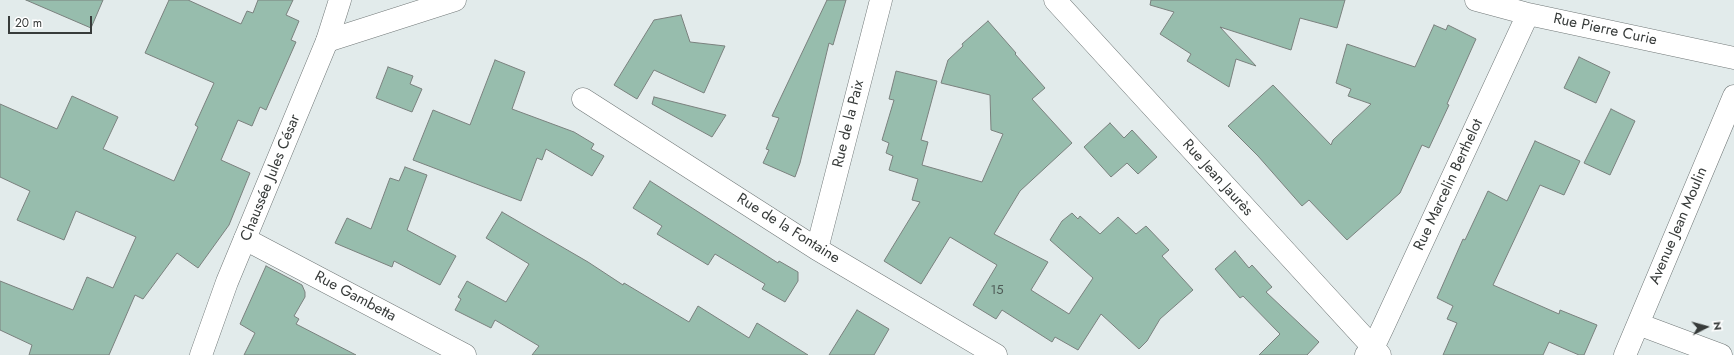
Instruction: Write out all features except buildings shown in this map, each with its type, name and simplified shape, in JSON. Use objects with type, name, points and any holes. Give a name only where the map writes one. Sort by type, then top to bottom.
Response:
[{"type":"street","name":"Chaussée Jules César","points":[[201,355],[227,282],[327,41],[340,0]]},
{"type":"street","points":[[327,41],[455,0]]},
{"type":"street","name":"Rue de la Paix","points":[[817,249],[881,0]]},
{"type":"street","name":"Rue Jean Jaurès","points":[[1055,0],[1373,353]]},
{"type":"street","name":"Rue Pierre Curie","points":[[1476,0],[1528,14],[1734,58]]},
{"type":"street","name":"Rue Marcelin Berthelot","points":[[1373,353],[1528,14]]},
{"type":"street","name":"Avenue Jean Moulin","points":[[1625,355],[1734,96]]},
{"type":"street","name":"Rue de la Fontaine","points":[[583,99],[817,249],[996,355]]},
{"type":"street","name":"Rue Gambetta","points":[[245,239],[465,355]]},
{"type":"street","points":[[1638,324],[1721,355]]}]
